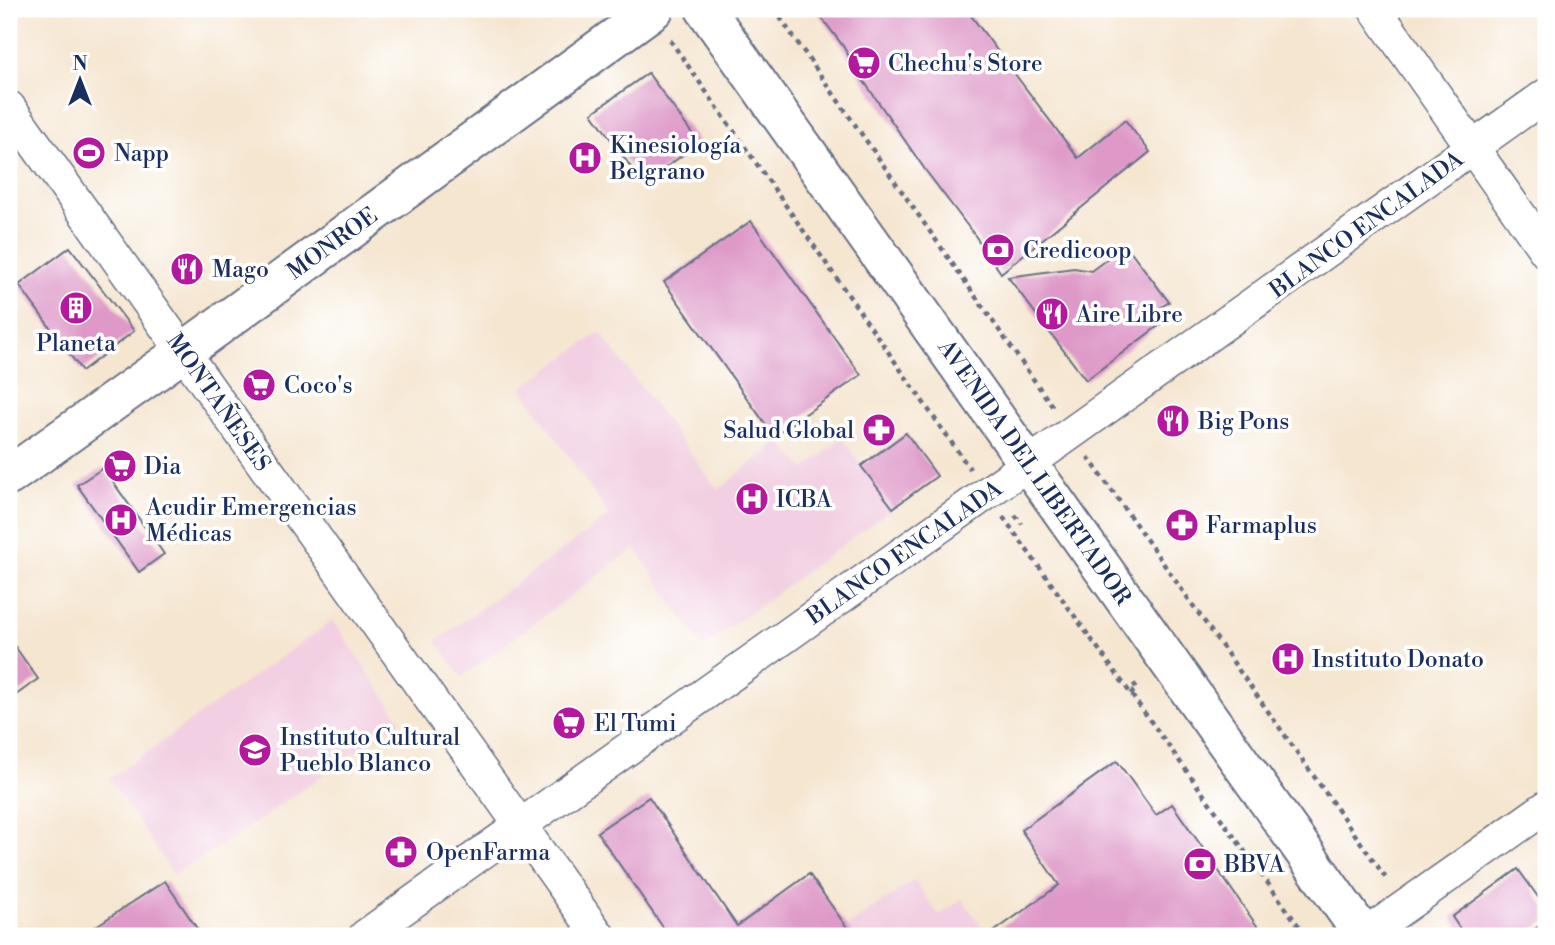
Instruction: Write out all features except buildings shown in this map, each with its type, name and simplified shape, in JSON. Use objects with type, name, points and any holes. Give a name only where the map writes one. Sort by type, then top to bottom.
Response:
[{"type":"main road","name":"MONROE","points":[[9,476],[654,9]]},
{"type":"main road","name":"AVENIDA DEL LIBERTADOR","points":[[705,9],[1364,936]]},
{"type":"street","points":[[1376,9],[1546,251]]},
{"type":"street","name":"BLANCO ENCALADA","points":[[365,936],[1546,95]]},
{"type":"street","name":"MONTAÑESES","points":[[9,107],[599,936]]},
{"type":"street","points":[[1364,936],[1546,807]]},
{"type":"path","points":[[762,9],[766,15]]},
{"type":"path","points":[[774,9],[1405,905]]},
{"type":"path","points":[[1015,515],[1022,524]]},
{"type":"path","points":[[1130,694],[1137,689],[1133,682]]},
{"type":"shaded area","name":"ICBA","points":[[600,332],[718,490],[780,441],[805,469],[842,438],[862,465],[906,433],[937,476],[703,647],[635,548],[462,677],[436,641],[609,516],[522,388]]},
{"type":"shaded area","name":"Instituto Cultural Pueblo Blanco","points":[[333,620],[401,721],[237,835],[174,875],[109,779]]},
{"type":"shaded area","points":[[809,874],[847,927],[914,880],[939,915],[962,899],[989,936],[722,936]]},
{"type":"place","name":"Chechu's Store","points":[[864,63]]},
{"type":"place","name":"Napp","points":[[89,153]]},
{"type":"place","name":"Kinesiología Belgrano","points":[[585,158]]},
{"type":"place","name":"Credicoop","points":[[998,250]]},
{"type":"place","name":"Mago","points":[[187,269]]},
{"type":"place","name":"Planeta","points":[[76,308]]},
{"type":"place","name":"Aire Libre","points":[[1052,314]]},
{"type":"place","name":"Coco's","points":[[259,385]]},
{"type":"place","name":"Big Pons","points":[[1173,421]]},
{"type":"place","name":"Salud Global","points":[[879,430]]},
{"type":"place","name":"Dia","points":[[120,466]]},
{"type":"place","name":"ICBA","points":[[752,499]]},
{"type":"place","name":"Acudir Emergencias Médicas","points":[[121,520]]},
{"type":"place","name":"Farmaplus","points":[[1182,525]]},
{"type":"place","name":"Instituto Donato","points":[[1288,659]]},
{"type":"place","name":"El Tumi","points":[[569,723]]},
{"type":"place","name":"Instituto Cultural Pueblo Blanco","points":[[255,750]]},
{"type":"place","name":"OpenFarma","points":[[401,852]]},
{"type":"place","name":"BBVA","points":[[1200,864]]}]
